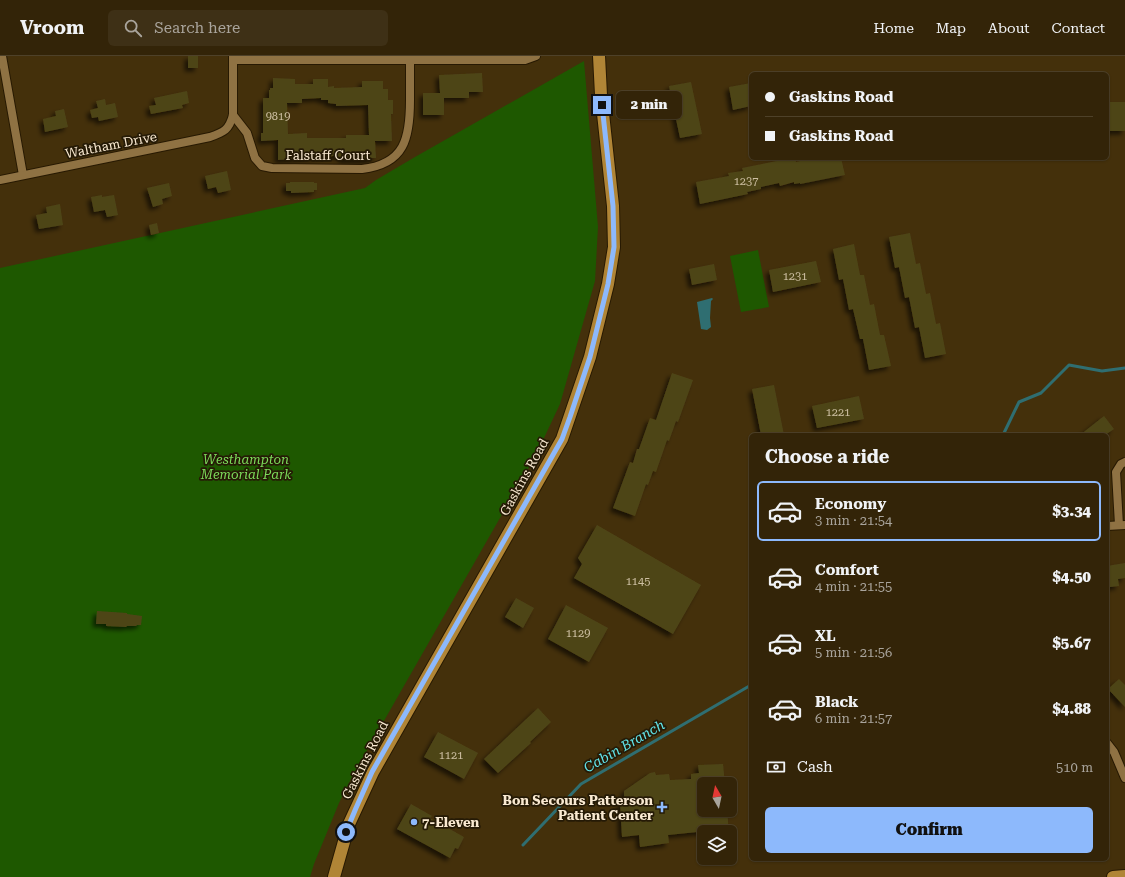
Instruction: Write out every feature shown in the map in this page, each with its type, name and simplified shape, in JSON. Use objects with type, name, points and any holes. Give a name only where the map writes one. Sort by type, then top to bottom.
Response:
[{"type":"main road","name":"Gaskins Road","points":[[334,877],[349,824],[372,772],[562,439],[588,363],[608,284],[614,247],[613,206],[601,95],[599,56]]},
{"type":"main road","points":[[1113,877],[1125,876]]},
{"type":"street","points":[[2,56],[23,175]]},
{"type":"street","points":[[233,115],[233,58],[410,58],[525,60],[536,56]]},
{"type":"street","name":"Falstaff Court","points":[[233,115],[247,132],[255,158],[262,166],[272,168],[375,168],[386,163],[395,156],[401,149],[406,139],[410,113],[410,58]]},
{"type":"street","name":"Waltham Drive","points":[[0,180],[210,137],[226,130],[233,115]]},
{"type":"street","points":[[1109,526],[1122,525],[1116,472],[1121,464],[1125,462]]},
{"type":"street","points":[[1109,746],[1114,752],[1125,778]]},
{"type":"green space","name":"Westhampton Memorial Park","points":[[584,61],[598,227],[595,281],[560,404],[536,455],[353,775],[339,803],[310,877],[0,877],[0,268],[365,188],[415,157]]},
{"type":"green space","points":[[758,250],[769,307],[741,312],[730,256]]},
{"type":"water","points":[[712,298],[710,318],[711,327],[707,330],[701,329],[697,302]]},
{"type":"building","points":[[188,56],[198,56],[198,68],[188,68]]},
{"type":"building","points":[[482,73],[483,92],[469,92],[469,98],[444,98],[444,115],[423,115],[423,93],[440,93],[439,75]]},
{"type":"building","points":[[273,78],[295,79],[295,84],[313,84],[313,79],[328,79],[328,87],[334,86],[334,88],[362,87],[362,81],[383,81],[383,89],[388,89],[388,100],[393,100],[393,114],[391,114],[392,141],[375,141],[376,158],[371,158],[371,160],[342,160],[342,157],[334,156],[278,160],[278,140],[261,141],[261,133],[263,133],[263,98],[269,98],[269,90],[270,88],[273,88]],"holes":[[[321,98],[321,100],[328,100],[328,103],[336,104],[336,106],[368,105],[369,135],[346,135],[346,138],[307,138],[307,133],[288,134],[287,103],[302,103],[302,99]]]},
{"type":"building","points":[[691,82],[702,134],[680,138],[669,86]]},
{"type":"building","points":[[749,83],[749,106],[733,110],[729,87]]},
{"type":"building","points":[[187,91],[189,103],[182,105],[183,108],[151,114],[149,106],[156,105],[154,98]]},
{"type":"building","points":[[105,99],[106,105],[115,103],[118,117],[99,121],[98,117],[92,118],[90,110],[98,108],[96,101]]},
{"type":"building","points":[[1109,102],[1125,102],[1125,131],[1109,131]]},
{"type":"building","points":[[64,109],[68,127],[45,132],[43,119],[56,116],[55,111]]},
{"type":"building","points":[[782,160],[796,160],[796,162],[804,160],[841,160],[845,175],[800,184],[794,184],[794,182],[780,186],[779,183],[761,187],[761,189],[747,192],[748,194],[700,204],[696,182],[729,176],[728,173],[743,171],[742,168]]},
{"type":"building","points":[[227,171],[231,190],[218,193],[216,187],[208,189],[205,176]]},
{"type":"building","points":[[314,182],[317,183],[317,190],[314,190],[314,192],[291,193],[291,191],[286,191],[286,183]]},
{"type":"building","points":[[169,183],[172,196],[162,199],[163,204],[153,207],[147,188]]},
{"type":"building","points":[[102,195],[102,197],[114,195],[118,215],[107,217],[105,210],[94,212],[91,197]]},
{"type":"building","points":[[60,204],[63,225],[39,229],[36,215],[47,213],[46,207]]},
{"type":"building","points":[[157,223],[159,233],[151,235],[149,225]]},
{"type":"building","points":[[910,233],[916,264],[920,263],[926,294],[930,293],[936,324],[940,323],[946,354],[925,358],[919,327],[915,328],[909,297],[905,298],[899,267],[895,268],[889,237]]},
{"type":"building","points":[[854,244],[860,275],[864,275],[870,305],[874,304],[880,335],[884,335],[891,366],[869,370],[863,339],[860,339],[853,309],[849,310],[843,279],[839,280],[833,249]]},
{"type":"building","points":[[816,261],[821,282],[773,292],[769,270]]},
{"type":"building","points":[[714,264],[717,280],[692,285],[689,269]]},
{"type":"building","points":[[672,373],[693,380],[678,422],[676,421],[669,441],[667,440],[656,472],[653,471],[648,485],[646,484],[635,516],[613,508],[630,462],[633,463],[637,449],[639,449],[650,418],[656,420]]},
{"type":"building","points":[[774,385],[784,433],[761,433],[752,389]]},
{"type":"building","points":[[859,396],[864,419],[817,428],[812,406]]},
{"type":"building","points":[[1104,416],[1114,429],[1108,433],[1083,433]]},
{"type":"building","points":[[597,525],[701,585],[673,634],[574,578],[582,564],[578,558]]},
{"type":"building","points":[[1125,563],[1125,578],[1118,579],[1119,586],[1110,587],[1109,566]]},
{"type":"building","points":[[516,598],[534,608],[523,628],[505,617]]},
{"type":"building","points":[[566,605],[608,628],[589,662],[548,639]]},
{"type":"building","points":[[97,611],[127,613],[142,616],[141,625],[126,627],[96,624]]},
{"type":"building","points":[[1119,679],[1125,685],[1125,707],[1109,690],[1109,688]]},
{"type":"building","points":[[538,708],[551,722],[530,742],[531,743],[498,773],[484,759]]},
{"type":"building","points":[[438,732],[478,753],[464,779],[424,757]]},
{"type":"building","name":"Bon Secours Patterson Patient Center","points":[[723,764],[724,777],[697,777],[697,817],[728,817],[728,825],[697,825],[697,832],[668,835],[669,843],[640,847],[639,835],[622,837],[620,803],[624,802],[624,791],[650,773],[655,772],[656,775],[669,774],[670,780],[691,779],[691,774],[699,773],[698,765]]},
{"type":"building","points":[[411,804],[432,816],[430,818],[464,837],[458,849],[455,848],[450,858],[397,829]]},
{"type":"waterway","name":"Cabin Branch","points":[[1004,433],[1019,402],[1041,393],[1069,365],[1102,371],[1125,368]]},
{"type":"waterway","name":"Cabin Branch","points":[[523,845],[581,784],[749,686]]},
{"type":"place","name":"Bon Secours Patterson Patient Center","points":[[662,807]]},
{"type":"place","name":"7-Eleven","points":[[414,822]]},
{"type":"route","points":[[346,832],[372,772],[562,439],[570,417],[590,357],[608,284],[614,247],[613,206],[602,105]]}]
